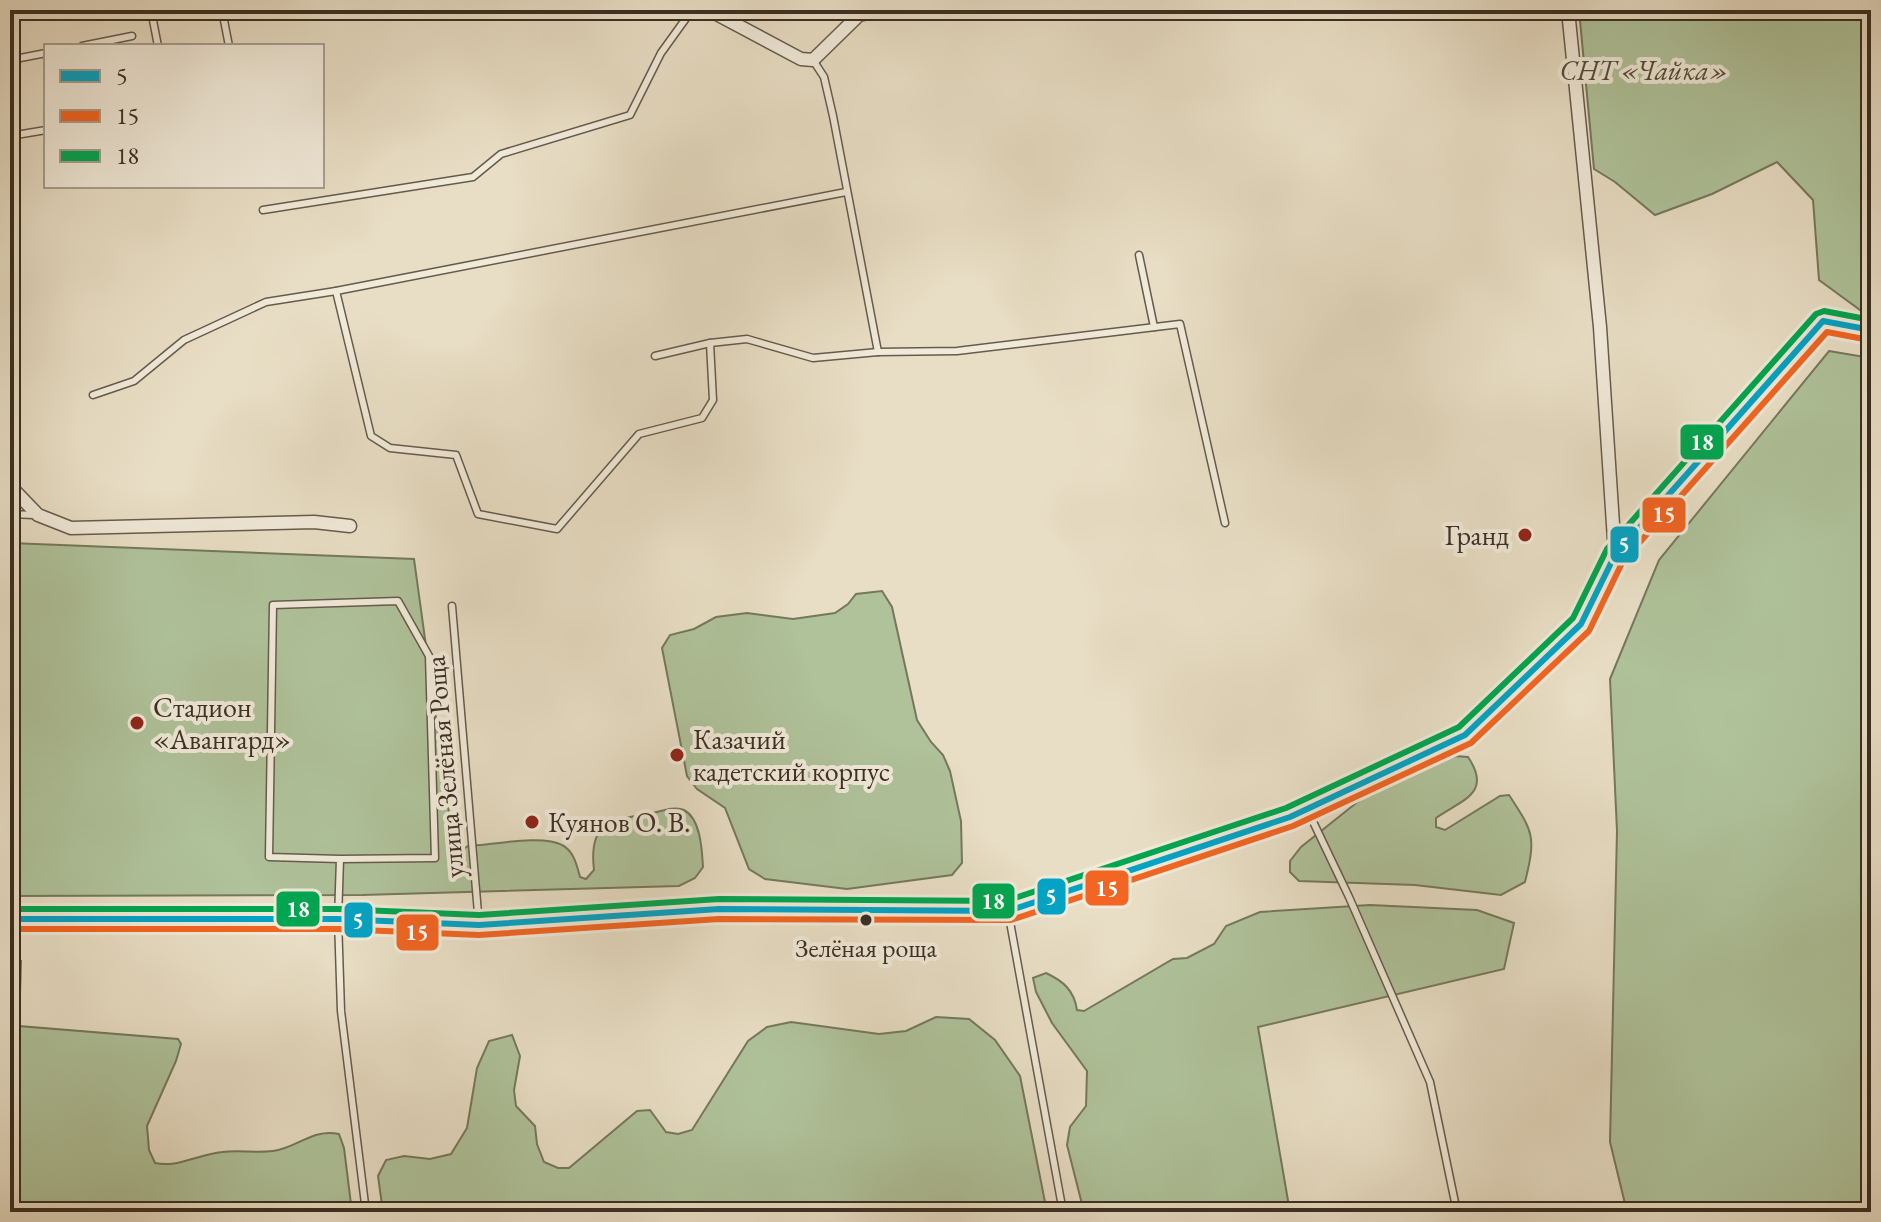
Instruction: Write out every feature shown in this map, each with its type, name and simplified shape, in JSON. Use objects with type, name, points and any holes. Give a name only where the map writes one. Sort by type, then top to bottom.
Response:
[{"type":"street","points":[[709,10],[801,59],[813,60],[859,12],[881,10]]},
{"type":"street","points":[[1568,10],[1600,327],[1615,555]]},
{"type":"street","points":[[10,919],[338,919],[479,925],[719,909],[1008,911],[1307,809],[1465,735],[1581,624],[1615,555],[1823,321],[1871,330]]},
{"type":"street","points":[[10,486],[38,515],[71,528],[314,522],[350,526]]},
{"type":"lane","points":[[151,10],[158,44]]},
{"type":"lane","points":[[222,10],[229,44]]},
{"type":"lane","points":[[263,210],[473,177],[501,154],[630,115],[661,53],[692,10]]},
{"type":"lane","points":[[92,44],[132,36]]},
{"type":"lane","points":[[10,60],[44,53]]},
{"type":"lane","points":[[813,60],[824,77],[878,352]]},
{"type":"lane","points":[[10,136],[44,130]]},
{"type":"lane","points":[[93,395],[134,381],[184,340],[266,302],[846,192]]},
{"type":"lane","points":[[1139,255],[1154,327]]},
{"type":"lane","points":[[336,291],[371,436],[390,448],[456,455],[478,514],[557,529],[639,434],[702,418],[713,400],[710,343]]},
{"type":"lane","points":[[655,356],[710,343],[747,339],[813,358],[878,352],[957,351],[1180,324],[1225,523]]},
{"type":"lane","points":[[10,514],[38,515]]},
{"type":"lane","points":[[398,601],[429,656],[435,858],[340,859],[269,857],[273,605],[398,601]]},
{"type":"lane","name":"улица Зелёная Роща","points":[[452,606],[479,925]]},
{"type":"lane","points":[[1307,809],[1430,1082],[1457,1212]]},
{"type":"lane","points":[[340,859],[341,1011],[366,1212]]},
{"type":"lane","points":[[1008,911],[1063,1212]]},
{"type":"green space","name":"СНТ «Чайка»","points":[[1579,10],[1871,10],[1871,318],[1819,280],[1813,200],[1777,162],[1712,194],[1655,215],[1594,169]]},
{"type":"green space","points":[[1829,351],[1871,358],[1871,1212],[1627,1212],[1610,1142],[1617,831],[1610,679],[1659,560]]},
{"type":"green space","points":[[10,543],[414,559],[456,864],[459,852],[468,846],[543,840],[566,848],[574,859],[580,877],[586,879],[594,870],[595,841],[606,825],[677,808],[690,814],[694,820],[700,836],[703,867],[695,878],[679,886],[362,895],[10,896]]},
{"type":"green space","points":[[882,591],[892,607],[917,720],[943,755],[950,771],[961,821],[962,863],[952,875],[847,889],[765,879],[749,869],[725,808],[697,789],[687,776],[662,648],[670,635],[694,629],[716,617],[747,613],[793,619],[835,613],[856,594]]},
{"type":"green space","points":[[1455,756],[1468,757],[1475,770],[1475,788],[1464,801],[1436,818],[1436,827],[1445,830],[1500,796],[1509,795],[1524,818],[1530,836],[1531,855],[1525,882],[1501,895],[1415,885],[1299,881],[1290,872],[1290,861],[1301,847],[1365,796],[1405,774]]},
{"type":"green space","points":[[1370,905],[1477,910],[1514,923],[1504,969],[1258,1027],[1290,1212],[1084,1212],[1067,1145],[1070,1127],[1086,1106],[1087,1071],[1052,1023],[1036,992],[1033,978],[1046,973],[1058,979],[1067,987],[1077,1010],[1084,1011],[1173,959],[1187,958],[1214,944],[1226,926],[1260,912]]},
{"type":"green space","points":[[10,960],[21,961],[19,1026],[178,1039],[181,1044],[176,1061],[147,1126],[149,1150],[155,1163],[172,1164],[222,1152],[273,1151],[313,1136],[339,1134],[344,1148],[352,1212],[10,1212]]},
{"type":"green space","points":[[936,1017],[969,1019],[995,1040],[1020,1076],[1047,1212],[383,1212],[378,1176],[386,1160],[404,1156],[430,1159],[451,1154],[467,1128],[477,1068],[489,1041],[512,1035],[520,1056],[514,1090],[516,1106],[535,1126],[537,1144],[544,1162],[558,1168],[569,1168],[637,1111],[650,1110],[666,1132],[678,1134],[692,1130],[748,1041],[767,1027],[791,1022],[879,1034],[906,1031]]},
{"type":"transit line","name":"18","points":[[10,909],[338,909],[479,915],[719,899],[1006,901],[1286,808],[1459,727],[1573,618],[1607,549],[1816,314],[1824,311],[1871,320]]},
{"type":"transit line","name":"5","points":[[10,919],[338,919],[479,925],[719,909],[1008,911],[1290,817],[1465,735],[1581,624],[1615,555],[1823,321],[1871,330]]},
{"type":"transit line","name":"15","points":[[10,929],[338,929],[479,935],[719,919],[1011,920],[1293,826],[1471,743],[1589,631],[1623,561],[1827,332],[1869,340]]},
{"type":"place","name":"Гранд","points":[[1525,535]]},
{"type":"place","name":"Стадион «Авангард»","points":[[137,723]]},
{"type":"place","name":"Казачий кадетский корпус","points":[[677,755]]},
{"type":"place","name":"Куянов О. В.","points":[[532,822]]},
{"type":"place","name":"Зелёная роща","points":[[866,920]]}]
